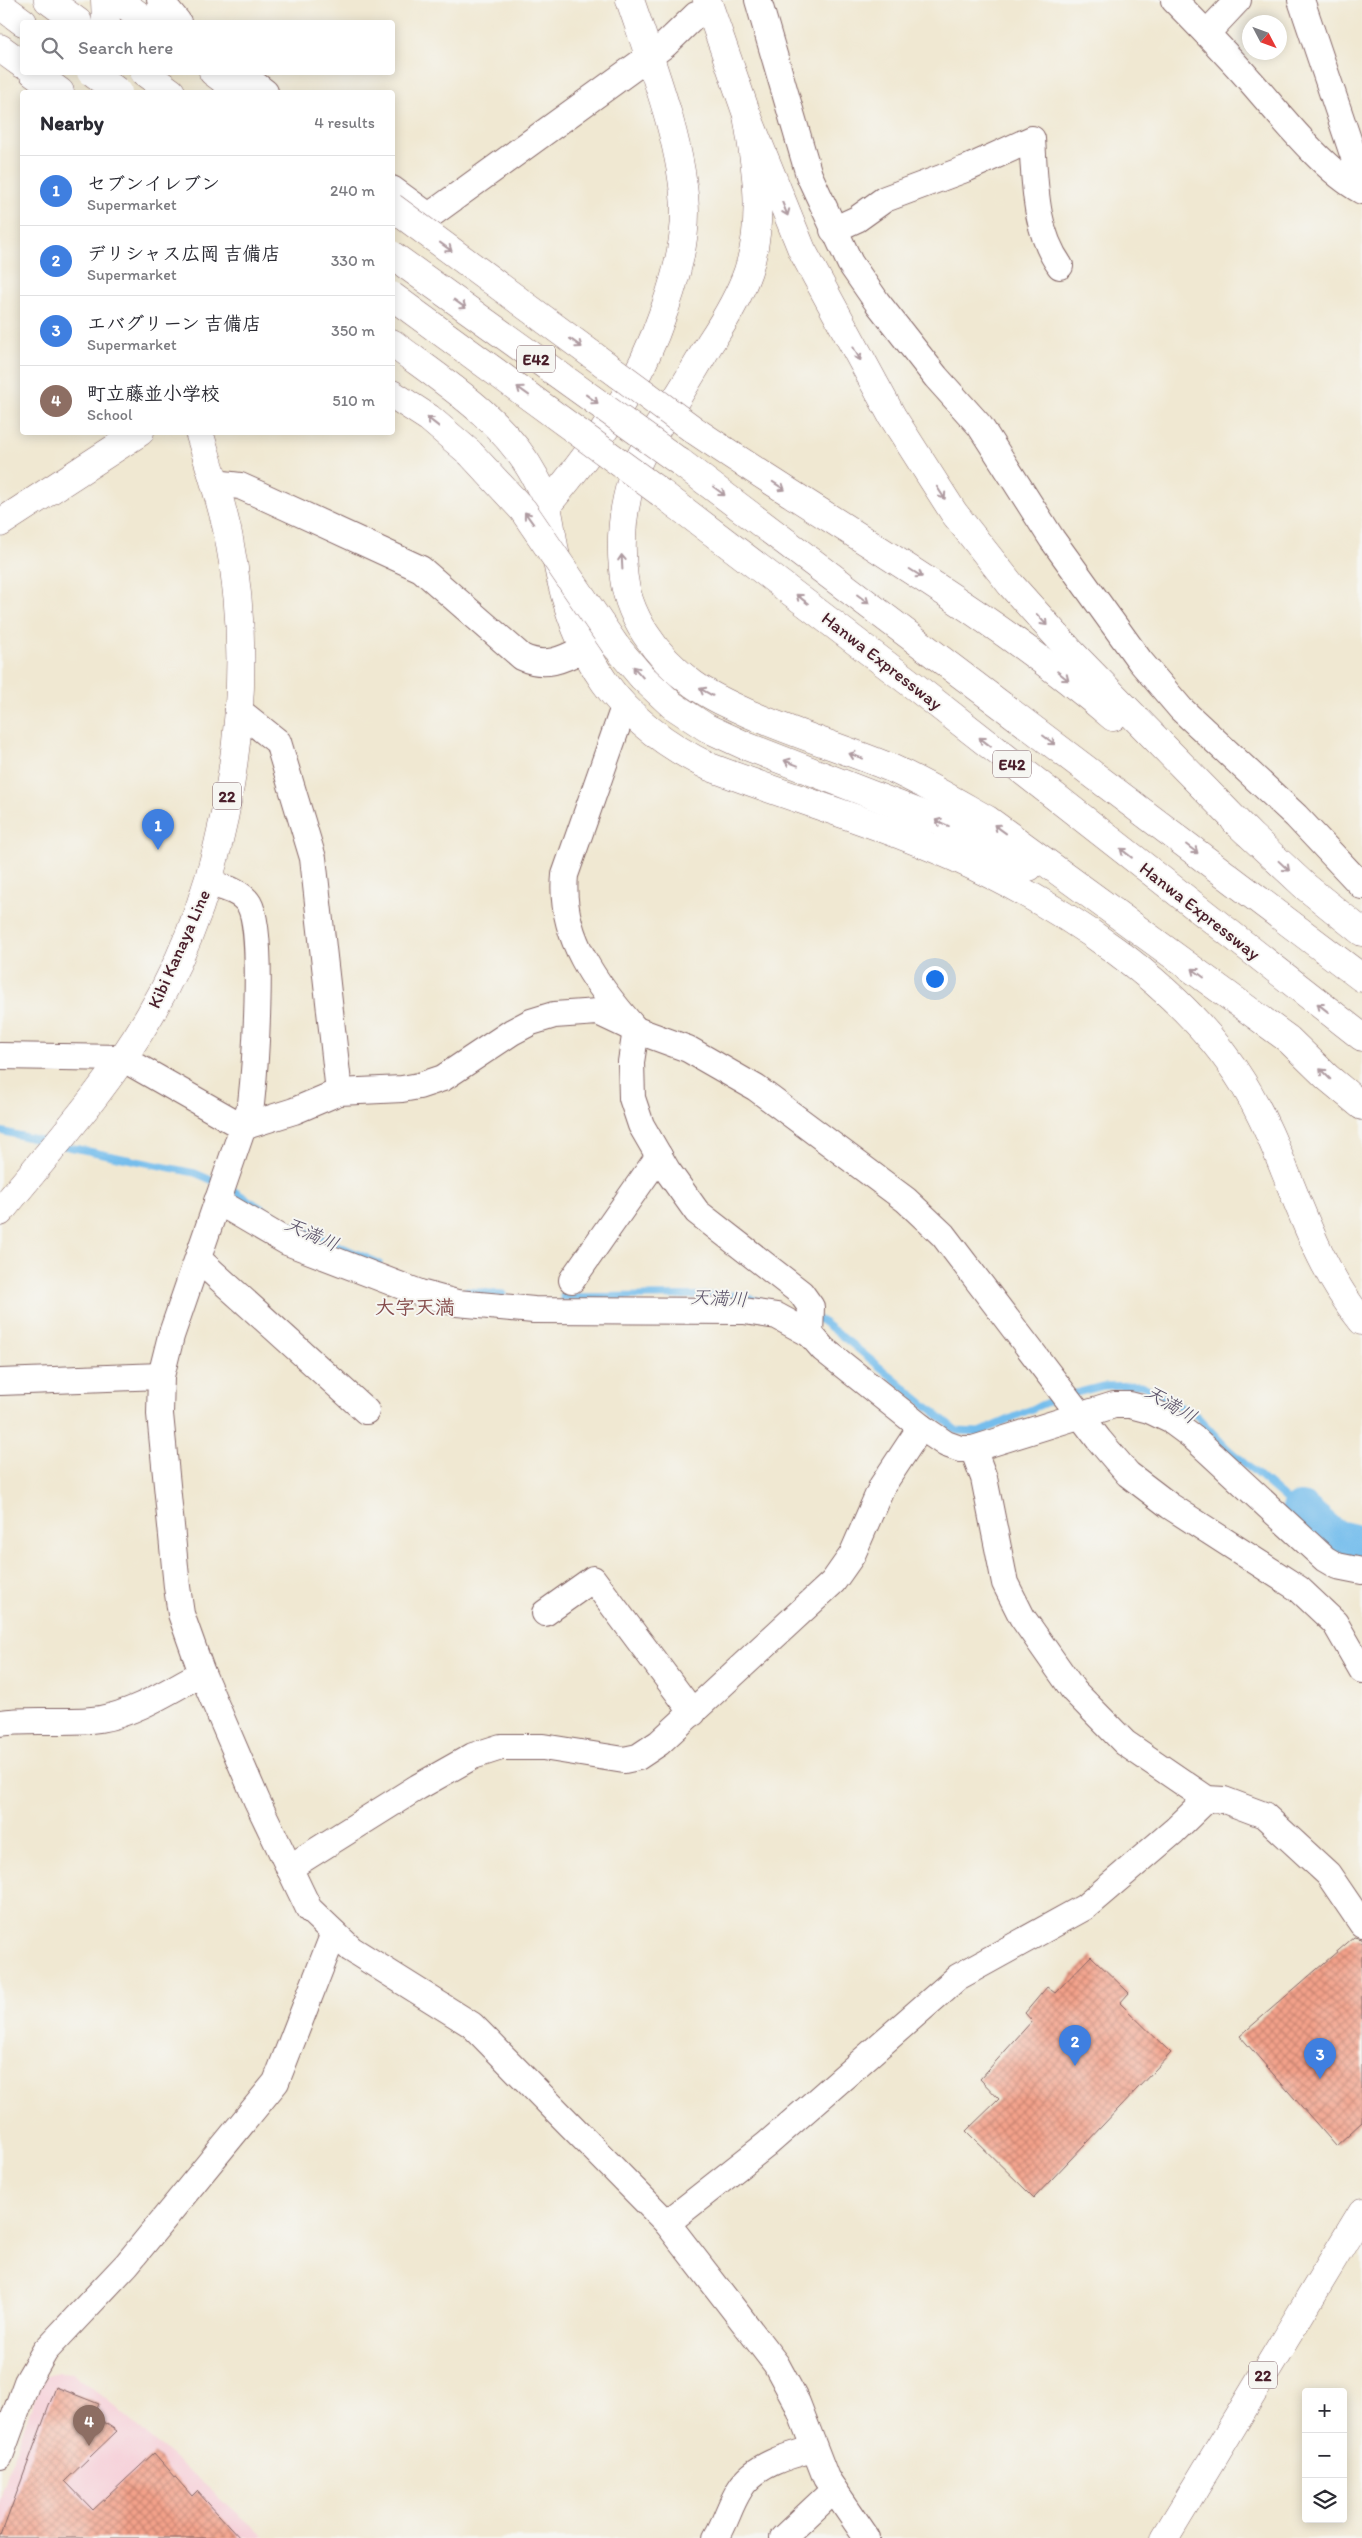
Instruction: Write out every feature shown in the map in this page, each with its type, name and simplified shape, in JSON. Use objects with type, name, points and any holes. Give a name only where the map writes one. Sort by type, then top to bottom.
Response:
[{"type":"main road","points":[[48,0],[75,20]]},
{"type":"main road","points":[[105,0],[106,20]]},
{"type":"main road","points":[[118,0],[145,20]]},
{"type":"main road","points":[[548,504],[587,457],[627,396],[644,363],[663,315],[679,262],[685,211],[681,174],[649,56],[630,0]]},
{"type":"main road","points":[[0,5],[21,20]]},
{"type":"main road","points":[[701,8],[802,250],[892,416],[954,513],[1011,585],[1072,653],[1248,833]]},
{"type":"main road","points":[[0,48],[20,63]]},
{"type":"main road","points":[[37,75],[57,90]]},
{"type":"main road","points":[[95,75],[115,90]]},
{"type":"main road","points":[[106,75],[107,90]]},
{"type":"main road","points":[[148,75],[169,90]]},
{"type":"main road","points":[[217,75],[237,90]]},
{"type":"main road","points":[[747,115],[758,192],[754,245],[748,271],[731,310],[656,432],[632,478],[623,518],[622,556],[624,584],[632,610],[646,637],[680,674],[695,686],[729,705],[788,731],[891,768],[988,820],[1288,1039],[1327,1077],[1362,1106]]},
{"type":"main road","points":[[395,209],[694,430],[948,594],[1039,658],[1111,715],[1248,833],[1306,887],[1362,932]]},
{"type":"main road","name":"Hanwa Expressway","points":[[395,257],[680,462],[1362,978]]},
{"type":"main road","name":"Hanwa Expressway","points":[[395,298],[661,493],[874,654],[1362,1037]]},
{"type":"main road","points":[[395,345],[495,424],[526,462],[548,504],[556,557],[565,594],[583,649],[601,680],[624,707],[668,744],[710,767],[911,840],[999,880],[1091,935],[1168,992],[1208,1036],[1243,1082],[1270,1135],[1309,1233],[1326,1269],[1362,1321]]},
{"type":"main road","points":[[395,396],[429,418],[470,453],[523,510],[615,645],[642,677],[672,705],[707,728],[746,746],[942,822],[1048,877],[1153,939]]},
{"type":"main road","points":[[0,523],[135,435]]},
{"type":"main road","name":"Kibi Kanaya Line","points":[[0,1212],[71,1125],[122,1058],[150,1015],[193,927],[209,883],[224,820],[236,742],[240,650],[236,594],[229,540],[215,483],[199,435]]},
{"type":"main road","name":"22","points":[[1165,2538],[1362,2212]]},
{"type":"street","points":[[160,0],[176,20]]},
{"type":"street","points":[[758,0],[809,175],[850,263],[877,302],[936,378],[980,426],[1052,538],[1122,639],[1182,709],[1296,816],[1362,886]]},
{"type":"street","points":[[1174,0],[1314,151],[1335,172],[1362,191]]},
{"type":"street","points":[[1206,33],[1238,0]]},
{"type":"street","points":[[1301,0],[1362,181]]},
{"type":"street","points":[[395,191],[429,216],[665,45],[701,8]]},
{"type":"street","points":[[243,75],[263,90]]},
{"type":"street","points":[[833,230],[857,219],[885,199],[968,168],[1032,139],[1034,178],[1045,238],[1050,251],[1060,266]]},
{"type":"street","points":[[215,483],[240,486],[421,570],[522,657],[533,662],[561,661],[583,649]]},
{"type":"street","points":[[624,707],[565,875],[564,894],[573,936],[587,966],[602,992],[636,1030]]},
{"type":"street","points":[[238,710],[278,742],[313,858],[339,1092]]},
{"type":"street","points":[[209,883],[237,892],[249,904],[257,942],[254,1076],[251,1104],[164,1358],[161,1376],[160,1414],[177,1587],[181,1614],[202,1673],[309,1909],[351,1949],[472,2024],[667,2223],[776,2364],[798,2403],[814,2449],[834,2490],[868,2538]]},
{"type":"street","points":[[0,1056],[122,1058],[243,1127],[294,1111],[339,1092],[402,1089],[443,1078],[512,1032],[530,1022],[554,1015],[598,1012],[636,1030],[688,1049],[756,1088],[906,1200],[943,1236],[1122,1467],[1152,1494],[1275,1573],[1317,1604],[1335,1623],[1362,1670]]},
{"type":"street","points":[[636,1030],[631,1062],[632,1098],[642,1125],[659,1156],[697,1212],[801,1293],[811,1307],[810,1334]]},
{"type":"street","points":[[572,1280],[659,1156]]},
{"type":"street","points":[[218,1199],[287,1242],[420,1294],[457,1303],[534,1310],[744,1311],[777,1316],[810,1334],[823,1349],[921,1427],[946,1444],[960,1449],[973,1449],[1079,1411],[1130,1405],[1149,1410],[1170,1420],[1193,1437],[1314,1551],[1337,1566],[1362,1571]]},
{"type":"street","points":[[198,1259],[366,1411]]},
{"type":"street","points":[[0,1382],[161,1376]]},
{"type":"street","points":[[289,1868],[418,1787],[473,1756],[501,1747],[543,1747],[624,1760],[638,1756],[659,1744],[833,1582],[846,1566],[859,1540],[874,1500],[921,1427]]},
{"type":"street","points":[[973,1449],[984,1478],[1005,1583],[1022,1617],[1060,1674],[1094,1714],[1136,1752],[1207,1799],[1237,1804],[1264,1815],[1328,1874],[1362,1924]]},
{"type":"street","points":[[545,1613],[593,1580],[693,1714]]},
{"type":"street","points":[[0,1723],[16,1721],[68,1721],[115,1715],[134,1708],[202,1673]]},
{"type":"street","points":[[667,2223],[766,2145],[796,2116],[886,2041],[958,1977],[1085,1907],[1174,1831],[1207,1799]]},
{"type":"street","points":[[0,2456],[27,2382],[45,2351],[127,2264],[276,2082],[334,1933]]},
{"type":"street","points":[[716,2538],[740,2487],[778,2460],[814,2449]]},
{"type":"street","points":[[783,2538],[834,2490]]},
{"type":"shaded area","points":[[58,2372],[73,2373],[105,2398],[266,2538],[0,2538],[0,2499],[10,2466],[33,2402],[42,2384],[47,2375]]},
{"type":"building","points":[[1354,1937],[1362,1939],[1362,2122],[1336,2146],[1240,2036]]},
{"type":"building","points":[[1091,1956],[1129,1993],[1120,2003],[1171,2053],[1034,2198],[966,2131],[999,2099],[980,2079],[1032,2021],[1025,2013],[1047,1987],[1055,1993]]},
{"type":"building","points":[[56,2387],[99,2404],[94,2415],[117,2431],[65,2481],[93,2510],[154,2453],[192,2496],[197,2491],[240,2538],[0,2538]]},
{"type":"waterway","name":"天満川","points":[[0,1131],[48,1142]]},
{"type":"waterway","name":"天満川","points":[[64,1146],[195,1173],[218,1183]]},
{"type":"waterway","name":"天満川","points":[[228,1187],[282,1221],[379,1263]]},
{"type":"waterway","name":"天満川","points":[[466,1291],[503,1294]]},
{"type":"waterway","name":"天満川","points":[[563,1297],[733,1295],[760,1301]]},
{"type":"waterway","name":"天満川","points":[[815,1318],[822,1321],[853,1345],[957,1431],[980,1432],[1059,1397]]},
{"type":"waterway","name":"天満川","points":[[1072,1394],[1103,1386],[1142,1385],[1197,1416],[1227,1448],[1301,1512]]},
{"type":"waterway","name":"天満川","points":[[1301,1512],[1333,1539],[1362,1546]]},
{"type":"place","name":"セブンイレブン","points":[[158,850]]},
{"type":"place","name":"デリシャス広岡 吉備店","points":[[1075,2066]]},
{"type":"place","name":"エバグリーン 吉備店","points":[[1320,2079]]},
{"type":"place","name":"町立藤並小学校","points":[[89,2446]]},
{"type":"district","name":"大字天満","points":[[415,1307]]}]
